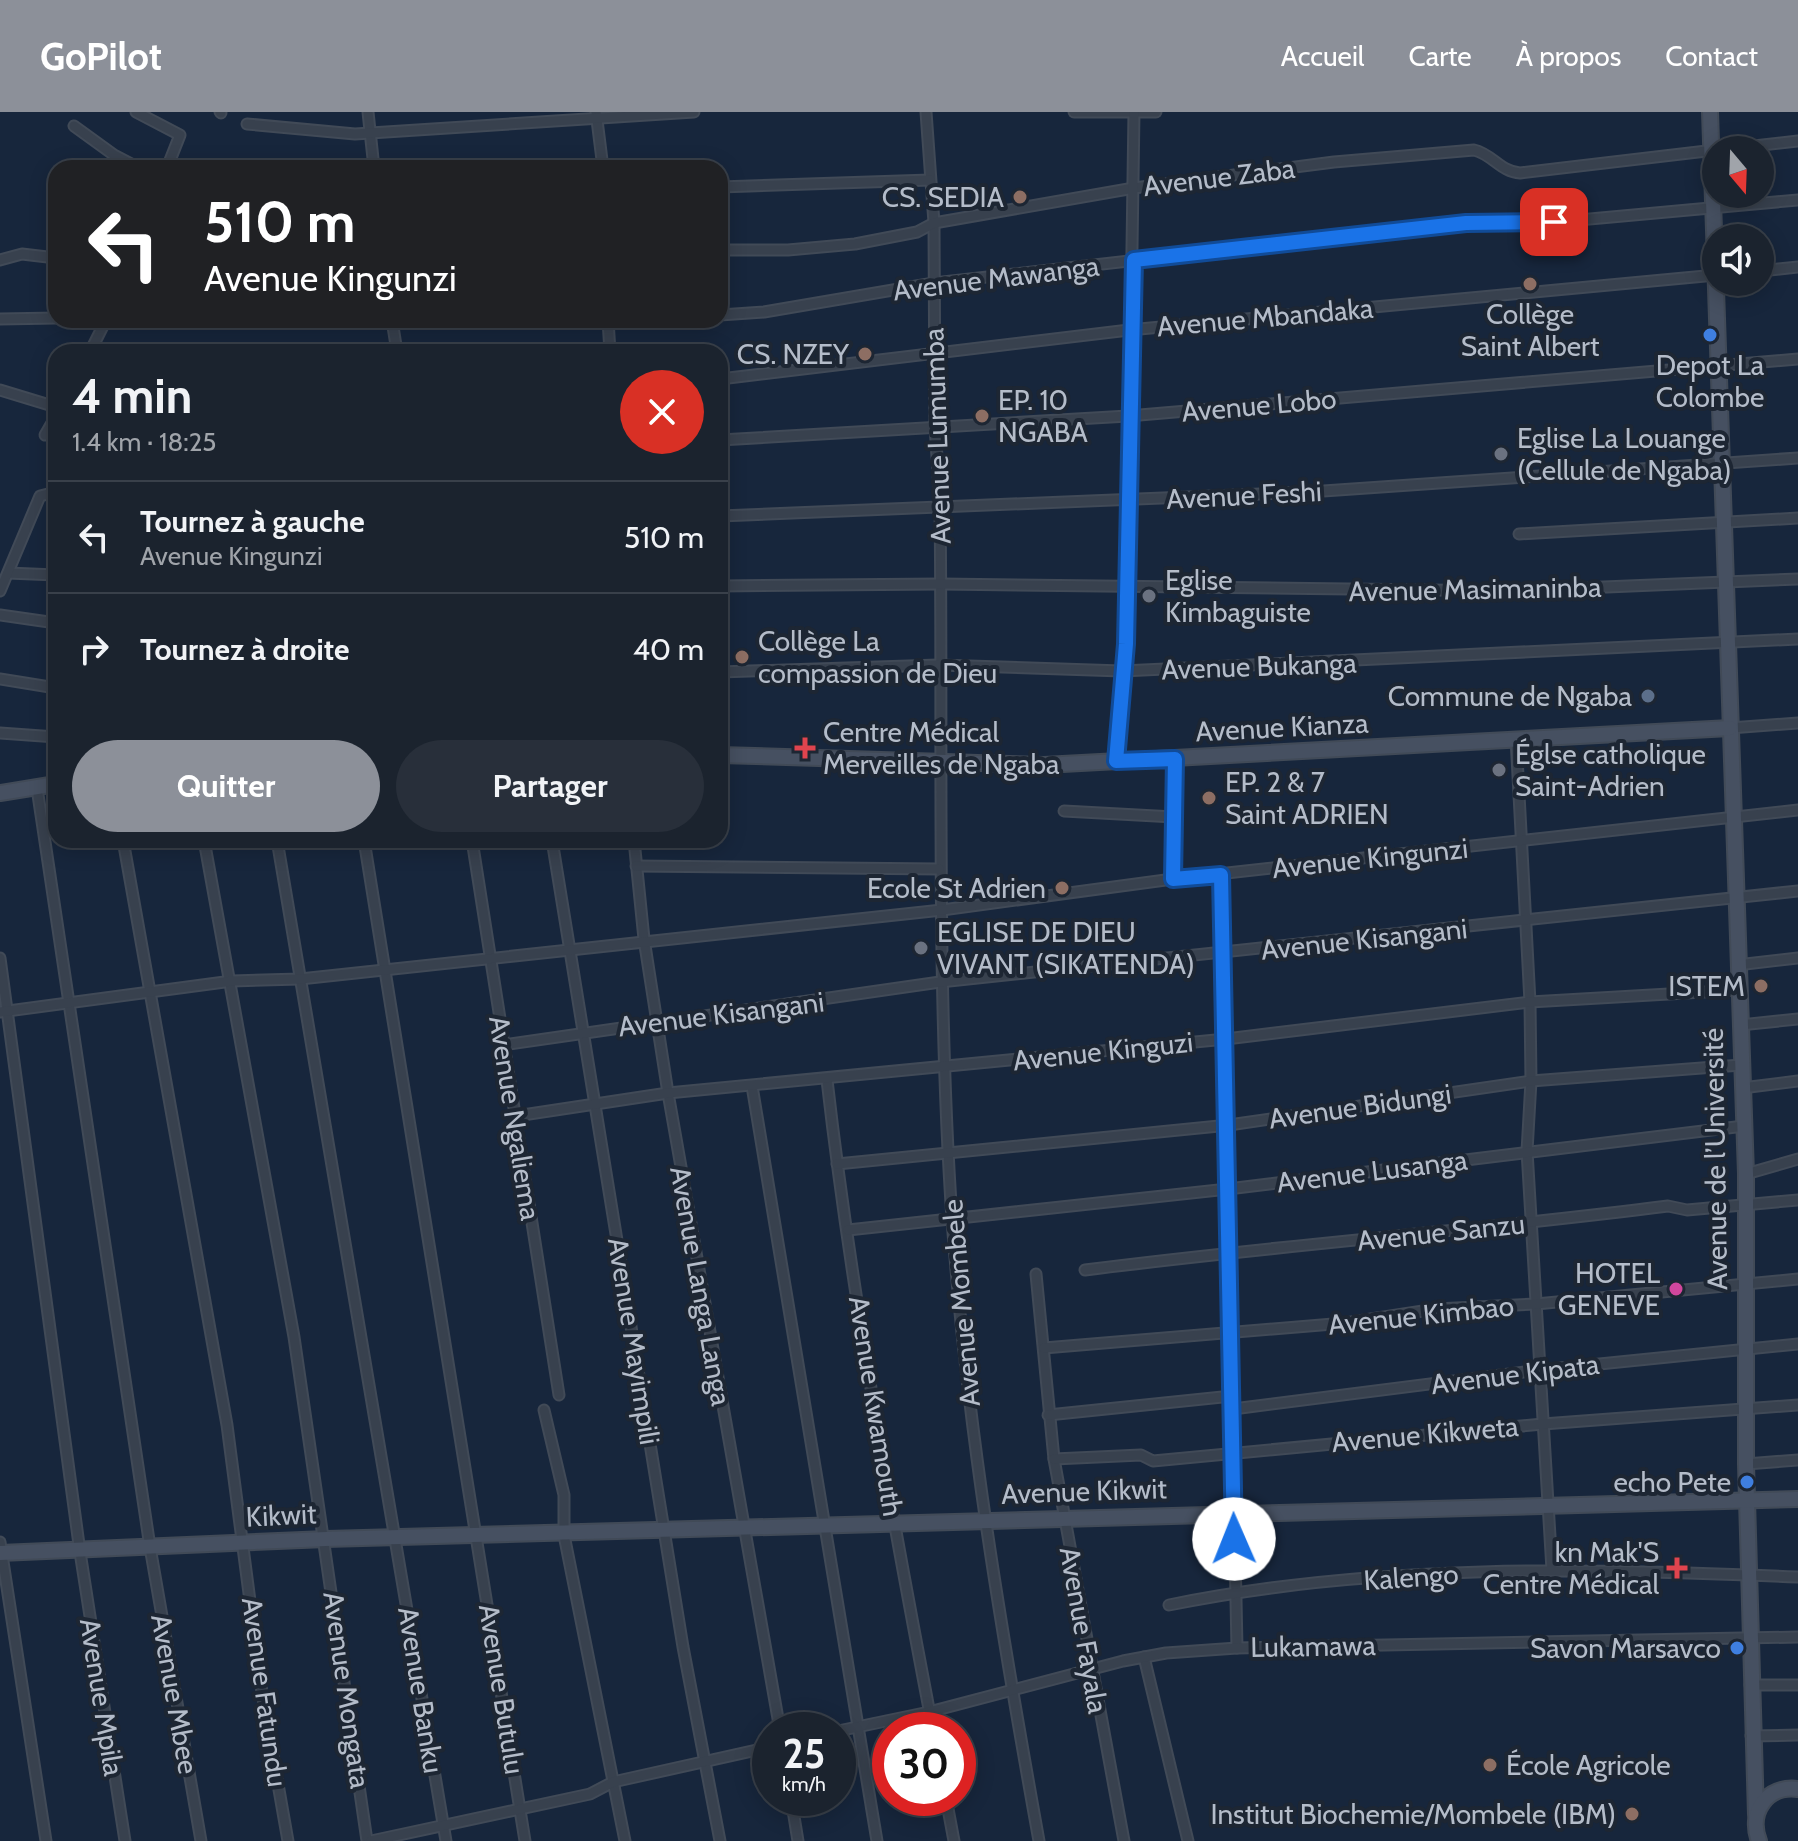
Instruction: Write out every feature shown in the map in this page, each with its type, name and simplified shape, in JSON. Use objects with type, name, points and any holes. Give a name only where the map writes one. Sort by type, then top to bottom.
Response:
[{"type":"main road","name":"Avenue de l’Université","points":[[1710,112],[1713,136]]},
{"type":"main road","name":"Avenue de l’Université","points":[[1711,208],[1712,224]]},
{"type":"main road","name":"Avenue de l’Université","points":[[1716,296],[1716,367],[1746,1174],[1744,1286],[1749,1637],[1751,1736],[1759,1841]]},
{"type":"main road","name":"Avenue Kianza","points":[[728,755],[1044,765],[1730,728]]},
{"type":"main road","points":[[0,793],[48,786]]},
{"type":"main road","name":"Avenue Kikwit","points":[[564,1535],[1233,1513],[1798,1499]]},
{"type":"main road","name":"Kikwit","points":[[0,1549],[80,1552],[326,1539],[564,1535]]},
{"type":"main road","points":[[1754,1773],[1772,1793]]},
{"type":"main road","points":[[1756,1815],[1772,1793],[1798,1789]]},
{"type":"street","points":[[136,112],[180,135],[170,160]]},
{"type":"street","points":[[368,112],[373,160]]},
{"type":"street","points":[[247,124],[355,134],[596,115],[694,112]]},
{"type":"street","name":"Avenue Lumumba","points":[[926,112],[934,223],[935,426],[941,584],[938,665],[940,760]]},
{"type":"street","points":[[1074,112],[1156,112]]},
{"type":"street","points":[[1116,761],[1127,587],[1134,112]]},
{"type":"street","points":[[596,115],[602,160]]},
{"type":"street","points":[[74,126],[124,160]]},
{"type":"street","name":"Avenue Zaba","points":[[1774,144],[1798,141]]},
{"type":"street","name":"Avenue Zaba","points":[[728,250],[788,250],[855,244],[917,232],[934,223],[1134,188],[1334,162],[1474,150],[1484,153],[1504,169],[1520,173],[1702,152]]},
{"type":"street","points":[[728,187],[930,180]]},
{"type":"street","name":"Avenue Mawanga","points":[[1774,202],[1798,200]]},
{"type":"street","name":"Avenue Mawanga","points":[[728,314],[764,312],[934,283],[1466,223],[1523,225],[1711,208]]},
{"type":"street","points":[[0,260],[22,254],[48,257]]},
{"type":"street","points":[[1774,270],[1798,267]]},
{"type":"street","name":"Avenue Mbandaka","points":[[728,378],[1129,330],[1702,276]]},
{"type":"street","points":[[0,319],[48,318]]},
{"type":"street","name":"Avenue Lobo","points":[[728,439],[1128,416],[1798,359]]},
{"type":"street","points":[[0,390],[48,405]]},
{"type":"street","points":[[45,435],[48,430]]},
{"type":"street","name":"Avenue Feshi","points":[[728,516],[940,504],[1309,492],[1798,458]]},
{"type":"street","points":[[0,591],[40,496],[48,494]]},
{"type":"street","points":[[1519,534],[1798,518]]},
{"type":"street","points":[[8,573],[48,575]]},
{"type":"street","name":"Avenue Masimaninba","points":[[728,586],[941,584],[1509,591],[1798,579]]},
{"type":"street","points":[[0,615],[48,622]]},
{"type":"street","name":"Avenue Bukanga","points":[[728,672],[938,665],[1122,671],[1798,639]]},
{"type":"street","points":[[0,679],[48,687]]},
{"type":"street","name":"Avenue Kianza","points":[[1730,728],[1798,723]]},
{"type":"street","points":[[0,733],[48,736]]},
{"type":"street","points":[[1516,738],[1530,1002],[1531,1081],[1527,1151],[1552,1570]]},
{"type":"street","points":[[1173,879],[1175,759]]},
{"type":"street","name":"Avenue Mombele","points":[[940,760],[940,982],[952,1219],[963,1348],[985,1521],[1039,1841]]},
{"type":"street","name":"Avenue Mbee","points":[[37,788],[150,1547],[201,1841]]},
{"type":"street","name":"Avenue Kingunzi","points":[[4,1012],[232,981],[300,979],[644,939],[942,910],[1173,879],[1798,810]]},
{"type":"street","points":[[1064,811],[1174,817]]},
{"type":"street","name":"Avenue Fatundu","points":[[125,848],[227,1425],[262,1693],[288,1841]]},
{"type":"street","name":"Avenue Mongata","points":[[206,848],[232,981],[326,1539],[369,1841]]},
{"type":"street","name":"Avenue Banku","points":[[278,848],[446,1841]]},
{"type":"street","name":"Avenue Butulu","points":[[365,848],[455,1416],[479,1536],[525,1841]]},
{"type":"street","name":"Avenue Ngaliema","points":[[473,848],[559,1395]]},
{"type":"street","name":"Avenue Mayimpili","points":[[553,848],[720,1841]]},
{"type":"street","name":"Avenue Langa Langa","points":[[635,848],[644,939],[668,1093],[777,1712]]},
{"type":"street","points":[[636,866],[939,869]]},
{"type":"street","points":[[1221,875],[1229,1125],[1237,1648]]},
{"type":"street","name":"Avenue Kisangani","points":[[503,1045],[940,982],[1798,891]]},
{"type":"street","name":"Avenue Mpila","points":[[0,958],[4,1012],[80,1552],[125,1841]]},
{"type":"street","points":[[1737,965],[1798,958]]},
{"type":"street","name":"Avenue Kinguzi","points":[[516,1116],[668,1093],[1226,1039],[1530,1002],[1738,990]]},
{"type":"street","points":[[1740,1025],[1798,1019]]},
{"type":"street","name":"Avenue Bidungi","points":[[837,1164],[1229,1125],[1531,1081],[1741,1065]]},
{"type":"street","name":"Avenue Kwamouth","points":[[827,1080],[837,1164],[894,1523],[929,1712]]},
{"type":"street","points":[[1742,1088],[1798,1081]]},
{"type":"street","points":[[752,1086],[822,1525],[877,1841]]},
{"type":"street","name":"Avenue Lusanga","points":[[848,1230],[1228,1189],[1744,1126]]},
{"type":"street","points":[[1746,1174],[1798,1159]]},
{"type":"street","name":"Avenue Sanzu","points":[[1085,1270],[1229,1250],[1675,1208],[1687,1210],[1798,1200]]},
{"type":"street","name":"Avenue Fayala","points":[[1036,1274],[1054,1459],[1124,1841]]},
{"type":"street","name":"Avenue Kimbao","points":[[1044,1348],[1345,1323],[1436,1309],[1536,1304],[1798,1279]]},
{"type":"street","name":"Avenue Kipata","points":[[1233,1409],[1540,1370],[1798,1344]]},
{"type":"street","points":[[1048,1415],[1232,1396]]},
{"type":"street","name":"Avenue Kikweta","points":[[1054,1459],[1141,1455],[1153,1461],[1543,1424],[1798,1405]]},
{"type":"street","points":[[544,1410],[564,1495],[564,1535],[625,1841]]},
{"type":"street","points":[[1746,1464],[1798,1460]]},
{"type":"street","points":[[0,1549],[46,1841]]},
{"type":"street","name":"Kalengo","points":[[1169,1605],[1235,1592],[1450,1573],[1552,1570],[1798,1577]]},
{"type":"street","name":"Lukamawa","points":[[929,1712],[1144,1657],[1237,1648],[1798,1637]]},
{"type":"street","points":[[1144,1657],[1188,1841]]},
{"type":"street","points":[[1750,1685],[1798,1685]]},
{"type":"street","name":"Lukamawa","points":[[858,1726],[872,1723]]},
{"type":"street","points":[[1751,1736],[1798,1735]]},
{"type":"street","points":[[369,1841],[590,1794],[613,1782],[752,1751]]},
{"type":"street","points":[[794,1816],[798,1841]]},
{"type":"street","points":[[949,1816],[954,1841]]},
{"type":"water","points":[[0,112],[1798,112],[1798,1841],[0,1841]]},
{"type":"place","name":"CS. SEDIA","points":[[1020,197]]},
{"type":"place","name":"Collège Saint Albert","points":[[1530,284]]},
{"type":"place","name":"Depot La Colombe","points":[[1710,335]]},
{"type":"place","name":"CS. NZEY","points":[[865,354]]},
{"type":"place","name":"EP. 10 NGABA","points":[[982,416]]},
{"type":"place","name":"Eglise La Louange (Cellule de Ngaba)","points":[[1501,454]]},
{"type":"place","name":"Eglise Kimbaguiste","points":[[1149,596]]},
{"type":"place","name":"Collège La compassion de Dieu","points":[[742,657]]},
{"type":"place","name":"Commune de Ngaba","points":[[1648,696]]},
{"type":"place","name":"Centre Médical Merveilles de Ngaba","points":[[805,748]]},
{"type":"place","name":"Églse catholique Saint-Adrien","points":[[1499,770]]},
{"type":"place","name":"EP. 2 & 7 Saint ADRIEN","points":[[1209,798]]},
{"type":"place","name":"Ecole St Adrien","points":[[1062,888]]},
{"type":"place","name":"EGLISE DE DIEU VIVANT (SIKATENDA)","points":[[921,948]]},
{"type":"place","name":"ISTEM","points":[[1761,986]]},
{"type":"place","name":"HOTEL GENEVE","points":[[1676,1289]]},
{"type":"place","name":"echo Pete","points":[[1747,1482]]},
{"type":"place","name":"kn Mak'S Centre Médical","points":[[1677,1568]]},
{"type":"place","name":"Savon Marsavco","points":[[1737,1648]]},
{"type":"place","name":"École Agricole","points":[[1490,1765]]},
{"type":"place","name":"Institut Biochemie/Mombele (IBM)","points":[[1632,1814]]},
{"type":"route","points":[[1234,1539],[1229,1125],[1221,875],[1173,879],[1175,759],[1116,761],[1126,644],[1129,330],[1134,260],[1466,223],[1523,225],[1554,222]]}]
